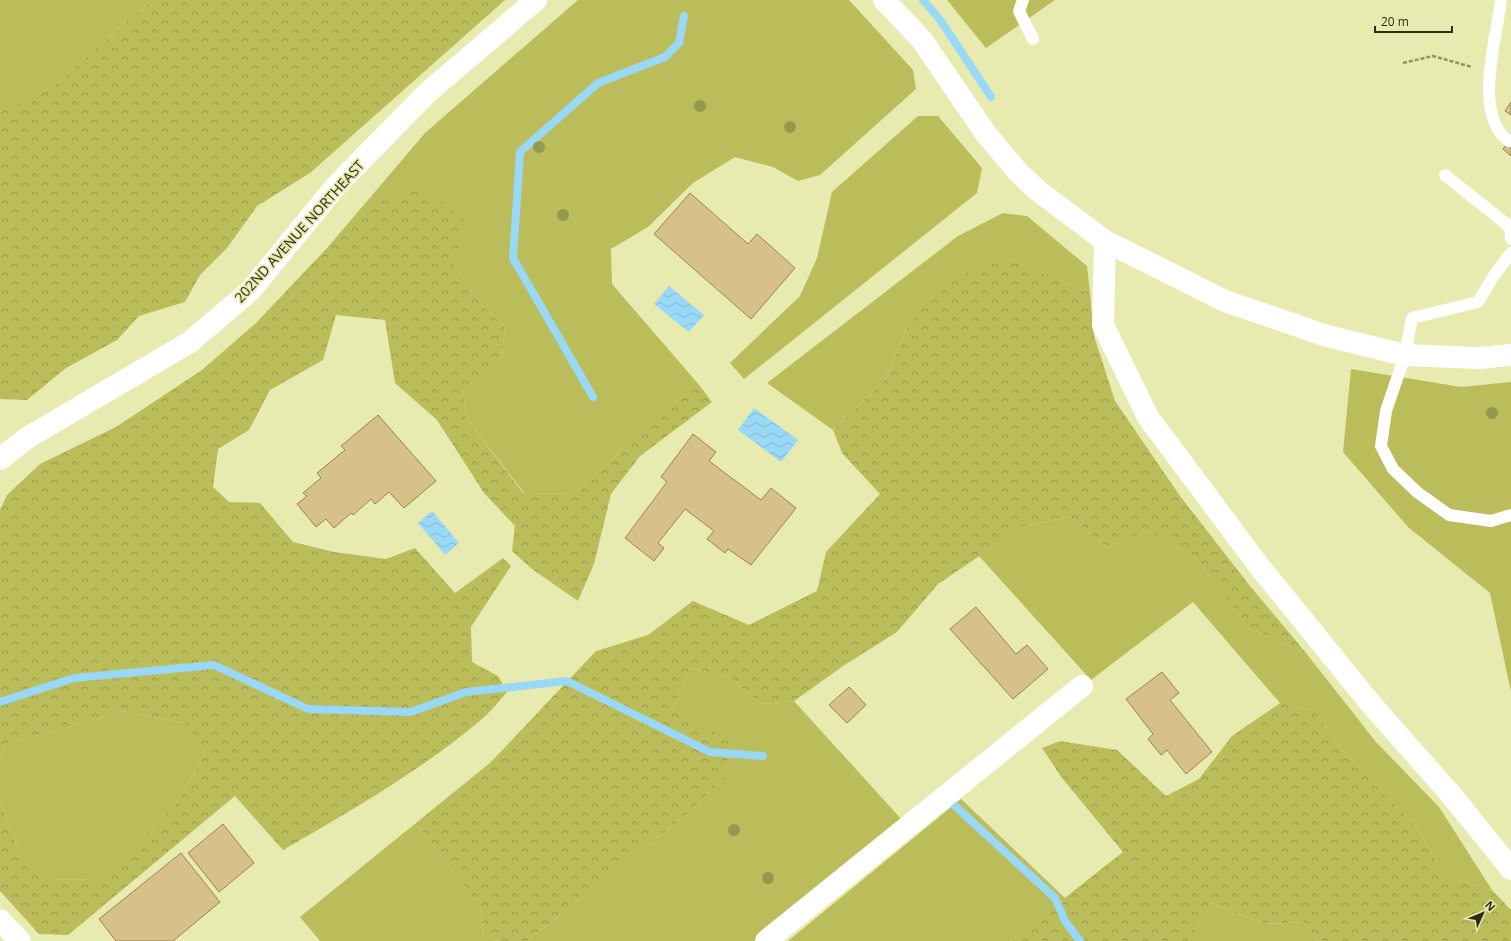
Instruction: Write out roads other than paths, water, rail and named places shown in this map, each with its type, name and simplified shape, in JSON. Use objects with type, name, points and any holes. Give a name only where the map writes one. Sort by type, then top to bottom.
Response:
[{"type":"street","name":"202ND AVENUE NORTHEAST","points":[[0,459],[27,438],[190,342],[250,291],[336,186],[427,93],[536,0]]},
{"type":"street","points":[[884,0],[922,40],[986,134],[1018,172],[1037,190],[1105,241],[1225,301],[1327,336],[1405,355],[1479,358],[1511,355]]},
{"type":"street","points":[[1105,241],[1102,325],[1148,417],[1259,566],[1371,704],[1453,797],[1511,869]]},
{"type":"street","points":[[766,941],[1082,686]]},
{"type":"street","points":[[0,920],[20,941]]},
{"type":"lane","points":[[1023,0],[1019,11],[1033,39]]},
{"type":"lane","points":[[1501,0],[1490,62],[1490,112],[1501,136],[1509,141]]},
{"type":"lane","points":[[1445,175],[1511,230]]},
{"type":"lane","points":[[1511,252],[1495,274],[1478,302],[1412,318],[1405,355],[1386,411],[1381,446],[1393,469],[1417,492],[1449,515],[1491,521],[1511,515]]},
{"type":"water","points":[[669,286],[704,315],[689,332],[654,304]]},
{"type":"water","points":[[754,408],[798,440],[781,462],[738,430]]},
{"type":"water","points":[[432,511],[459,543],[445,555],[418,523]]},
{"type":"waterway","points":[[923,0],[941,21],[991,97]]},
{"type":"waterway","points":[[593,397],[513,258],[520,152],[598,83],[665,57],[679,43],[684,16]]},
{"type":"waterway","points":[[0,702],[74,678],[214,665],[308,709],[411,712],[466,692],[567,681],[710,752],[763,756]]},
{"type":"waterway","points":[[954,805],[1055,898],[1065,921],[1080,941]]}]
